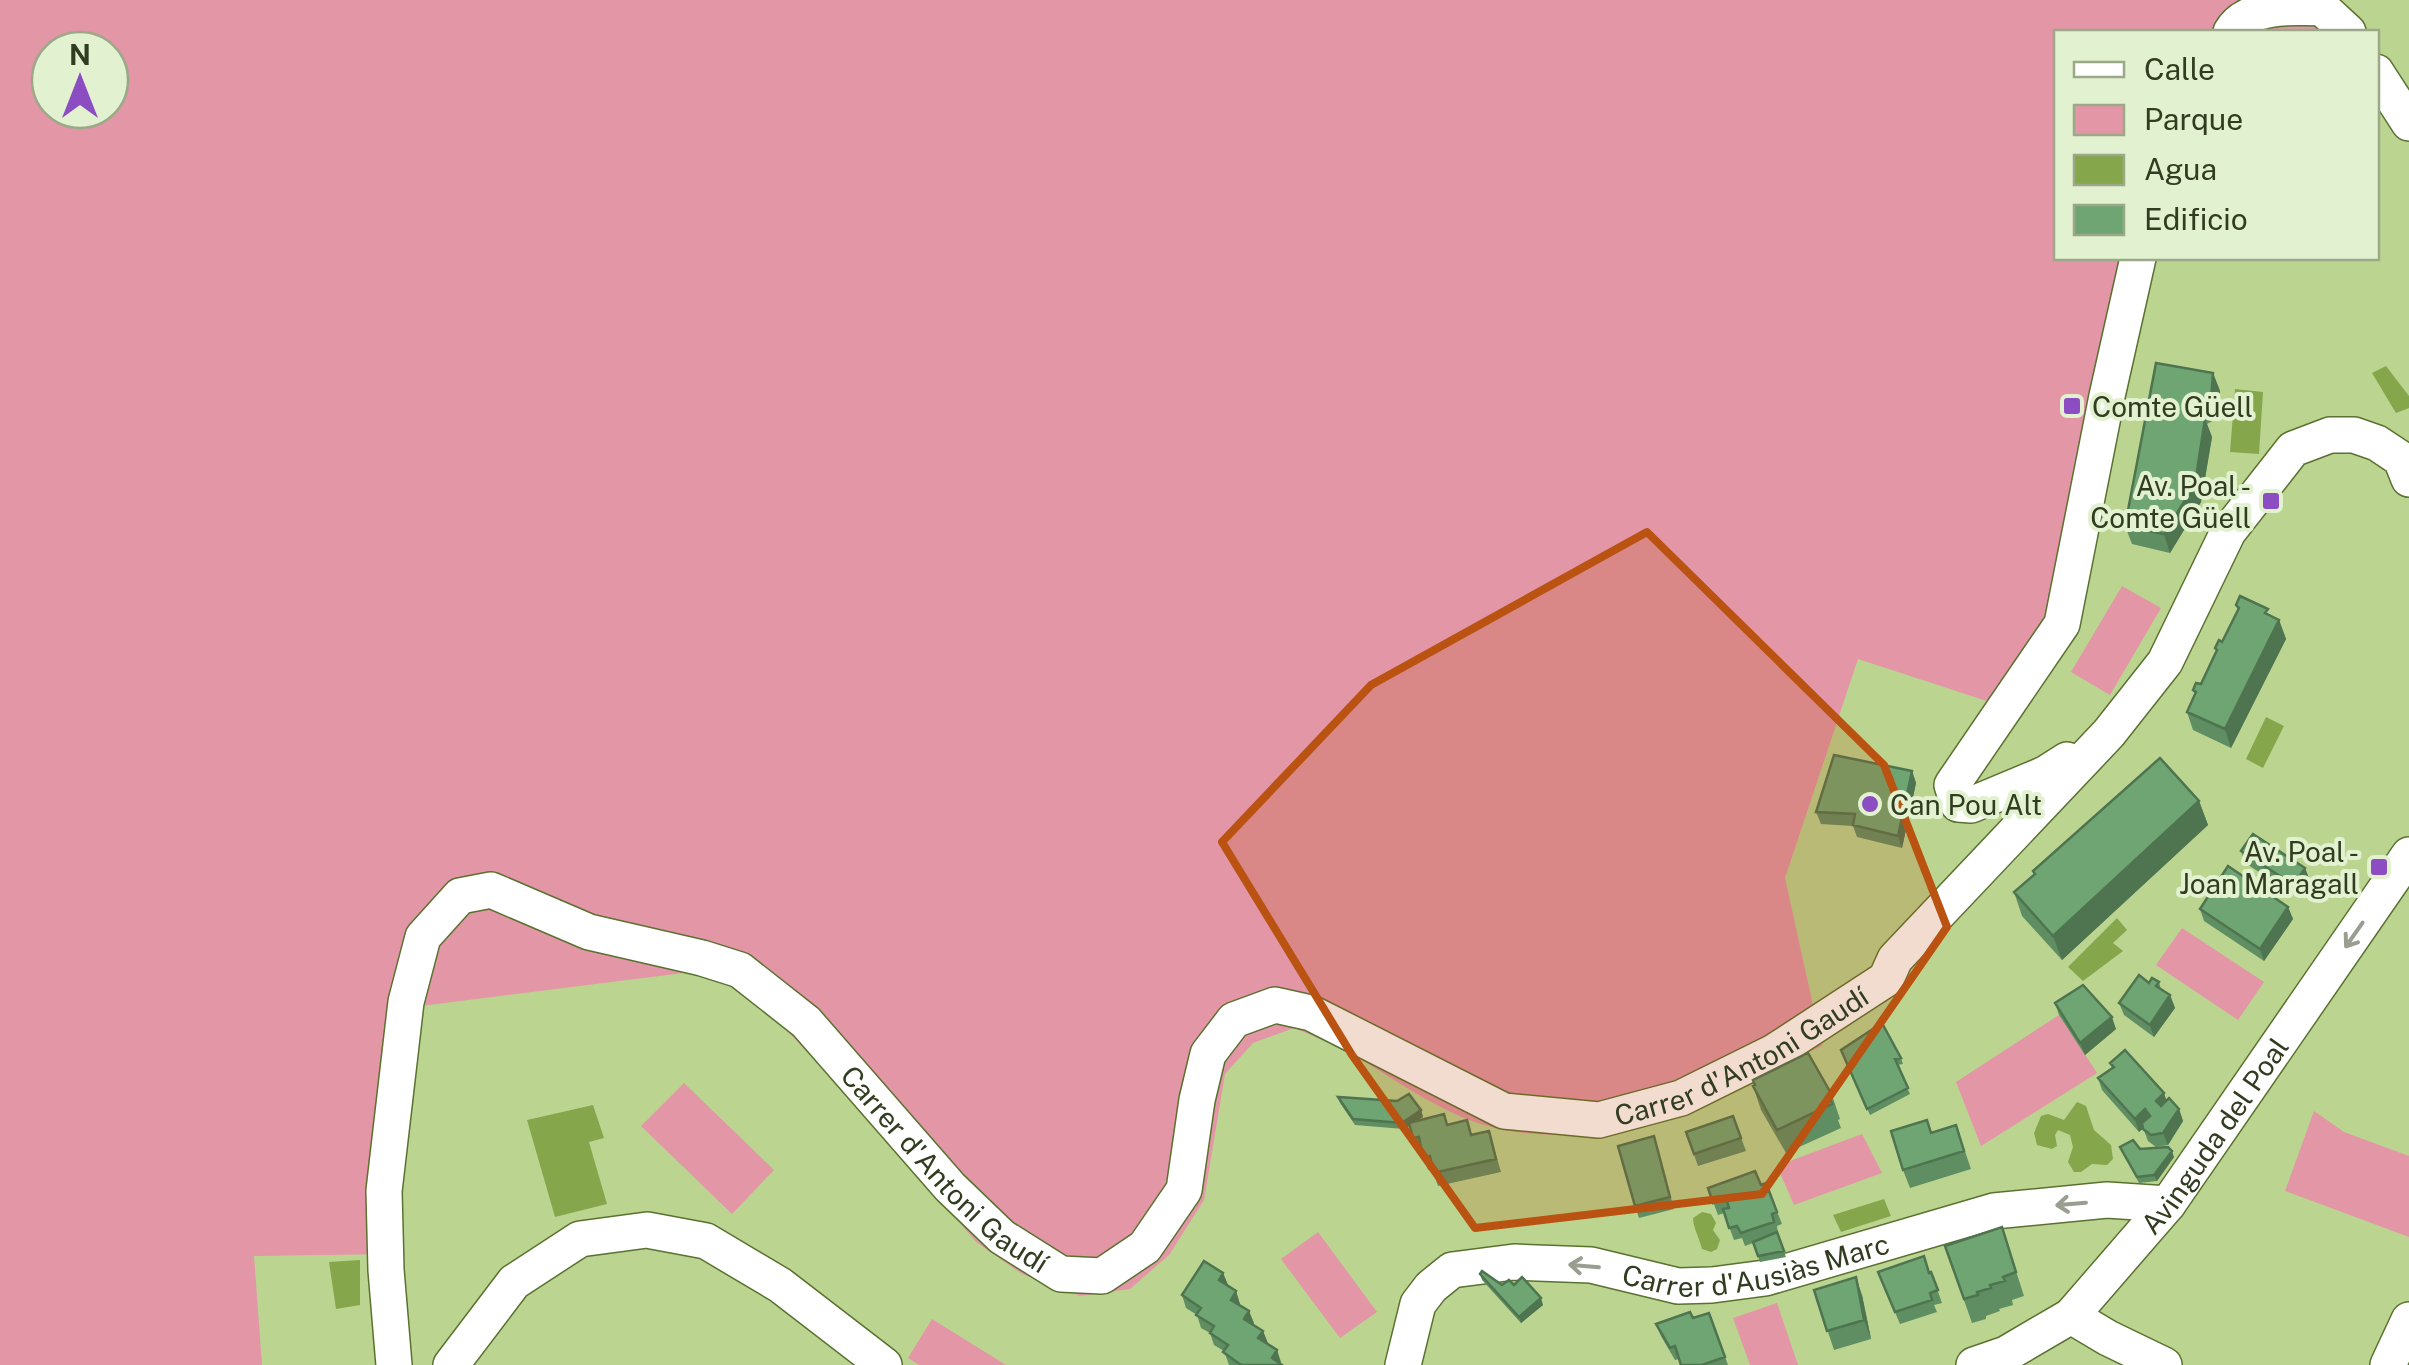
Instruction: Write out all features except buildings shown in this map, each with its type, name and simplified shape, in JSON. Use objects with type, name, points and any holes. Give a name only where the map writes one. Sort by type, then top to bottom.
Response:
[{"type":"street","points":[[2231,30],[2276,6],[2322,8],[2346,30]]},
{"type":"street","points":[[2379,77],[2409,123]]},
{"type":"street","points":[[2138,260],[2062,624],[1952,785],[1958,804],[1971,806],[2045,774],[2109,733],[2164,662],[2228,532],[2292,449],[2330,434],[2354,434],[2401,459],[2409,479]]},
{"type":"street","name":"Carrer d'Antoni Gaudí","points":[[394,1365],[384,1190],[406,1002],[422,937],[460,896],[491,890],[589,932],[740,970],[806,1022],[950,1187],[1002,1237],[1061,1274],[1102,1276],[1146,1247],[1184,1190],[1208,1054],[1234,1020],[1275,1005],[1310,1013],[1504,1111],[1599,1120],[1680,1098],[1774,1052],[1886,979],[1895,959],[2109,733]]},
{"type":"street","name":"Avinguda del Poal","points":[[1974,1365],[2006,1354],[2071,1316],[2168,1204],[2409,855]]},
{"type":"street","name":"Carrer d'Ausiàs Marc","points":[[1403,1365],[1418,1304],[1452,1270],[1514,1262],[1592,1265],[1678,1286],[1712,1285],[1765,1278],[1994,1211],[2107,1200],[2168,1204]]},
{"type":"street","points":[[451,1365],[514,1282],[580,1239],[646,1230],[706,1241],[780,1285],[884,1365]]},
{"type":"street","points":[[2071,1316],[2164,1365]]},
{"type":"street","points":[[2388,1365],[2409,1320]]},
{"type":"highlighted area","points":[[1647,532],[1884,765],[1947,927],[1762,1194],[1475,1228],[1352,1055],[1222,842],[1371,685]]},
{"type":"green space","points":[[0,0],[2337,0],[2322,29],[2054,30],[2054,260],[2133,260],[2058,607],[1993,703],[1858,659],[1785,878],[1822,1046],[1734,1087],[1643,1121],[1597,1131],[1550,1135],[1503,1130],[1455,1114],[1342,1049],[1294,1028],[1253,1043],[1225,1074],[1204,1200],[1169,1255],[1130,1289],[1080,1296],[1022,1274],[976,1242],[885,1135],[751,992],[691,972],[413,1007],[395,1254],[254,1256],[262,1365],[0,1365]]},
{"type":"green space","points":[[2122,586],[2161,608],[2110,695],[2071,672]]},
{"type":"green space","points":[[2182,928],[2264,982],[2238,1020],[2156,965]]},
{"type":"green space","points":[[2059,1015],[2097,1073],[1981,1146],[1956,1082]]},
{"type":"green space","points":[[684,1083],[774,1170],[732,1214],[641,1126]]},
{"type":"green space","points":[[2314,1111],[2344,1132],[2409,1156],[2409,1237],[2285,1191]]},
{"type":"green space","points":[[1862,1134],[1882,1173],[1794,1205],[1777,1166]]},
{"type":"green space","points":[[1318,1232],[1377,1312],[1340,1338],[1281,1259]]},
{"type":"green space","points":[[1777,1303],[1798,1365],[1750,1365],[1733,1318]]},
{"type":"green space","points":[[932,1319],[1006,1365],[919,1365],[908,1358]]},
{"type":"water","points":[[2386,366],[2409,396],[2409,408],[2396,413],[2372,373]]},
{"type":"water","points":[[2235,389],[2263,392],[2259,454],[2230,452]]},
{"type":"water","points":[[2266,717],[2284,726],[2263,768],[2246,759]]},
{"type":"water","points":[[2117,918],[2127,930],[2113,943],[2123,951],[2083,981],[2068,967]]},
{"type":"water","points":[[2077,1102],[2086,1106],[2094,1130],[2111,1145],[2113,1159],[2107,1165],[2092,1164],[2081,1172],[2074,1172],[2068,1162],[2073,1147],[2070,1135],[2058,1130],[2057,1146],[2052,1149],[2037,1145],[2034,1133],[2041,1116],[2048,1114],[2064,1120]]},
{"type":"water","points":[[593,1105],[604,1138],[589,1142],[607,1204],[555,1217],[527,1120]]},
{"type":"water","points":[[1884,1199],[1891,1216],[1841,1232],[1833,1215]]},
{"type":"water","points":[[1702,1212],[1711,1214],[1716,1223],[1713,1230],[1720,1240],[1711,1252],[1702,1249],[1694,1225],[1693,1218]]},
{"type":"water","points":[[360,1260],[360,1305],[336,1309],[329,1262]]},
{"type":"place","name":"Comte Güell","points":[[2072,406]]},
{"type":"place","name":"Av. Poal - Comte Güell","points":[[2271,501]]},
{"type":"place","name":"Can Pou Alt","points":[[1870,804]]},
{"type":"place","name":"Av. Poal - Joan Maragall","points":[[2379,867]]}]
